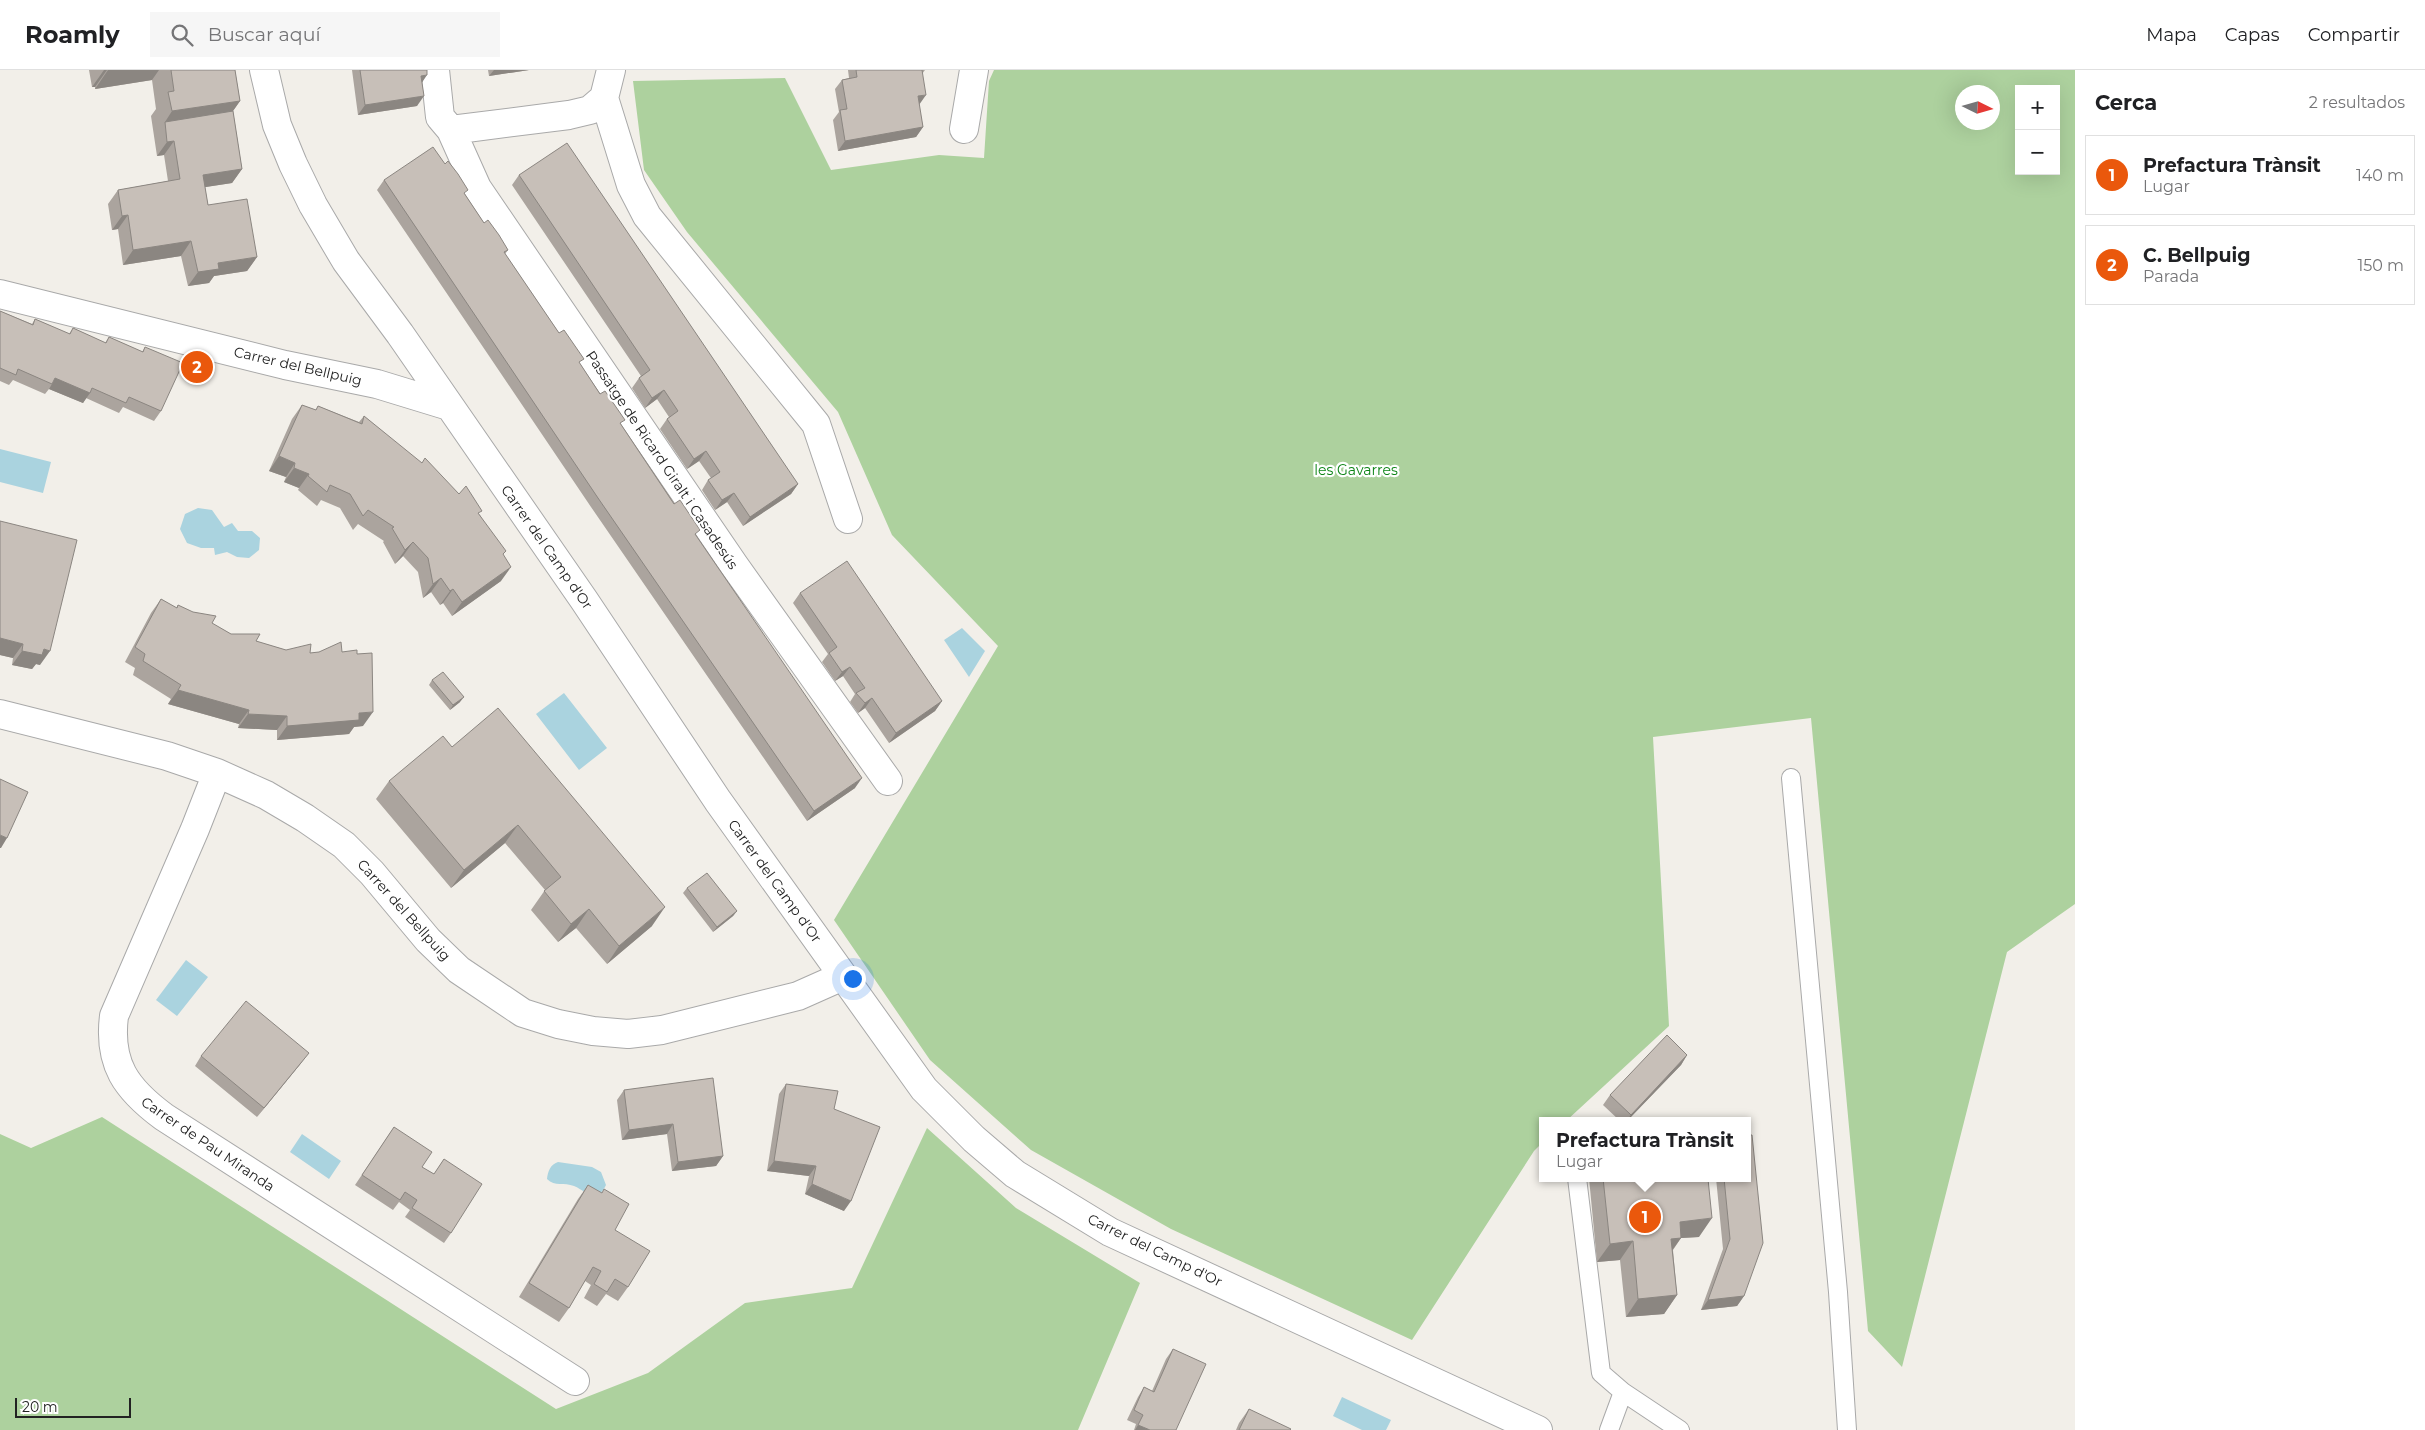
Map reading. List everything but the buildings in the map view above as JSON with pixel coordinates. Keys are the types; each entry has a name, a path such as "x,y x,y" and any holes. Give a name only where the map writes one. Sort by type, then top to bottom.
{"street":[{"name":"Carrer del Camp d'Or","path":"264,70 277,125 313,205 346,261 400,334 584,600 718,801 924,1089 974,1139 1015,1174 1110,1232 1538,1430"},
{"name":"Passatge de Ricard Giralt i Casadesús","path":"434,70 440,118 451,130 477,188 734,565 888,781"},
{"path":"611,70 604,98 631,185 647,216 816,424 848,519"},
{"path":"964,129 974,70"},
{"path":"451,130 569,115 590,110 604,98"},
{"name":"Carrer del Bellpuig","path":"0,294 285,365 377,384 449,406"},
{"name":"Carrer del Bellpuig","path":"0,714 167,756 217,773 274,800 305,818 344,845 378,879 428,940 459,970 523,1013 558,1024 593,1031 628,1034 662,1030 798,996 843,976"},
{"name":"Carrer de Pau Miranda","path":"217,773 195,829 114,1016 112,1034 114,1055 124,1080 142,1101 164,1117 574,1381"}],"lane":[{"path":"1791,778 1838,1292 1847,1430"},
{"path":"1577,1182 1601,1373 1623,1392 1680,1430"},
{"path":"1609,1430 1623,1392"}],"green space":[{"name":"les Gavarres","path":"994,70 2075,70 2075,904 2007,952 1902,1367 1868,1331 1811,718 1653,737 1669,1026 1570,1117 1539,1117 1539,1146 1412,1340 1171,1229 1031,1150 930,1060 834,920 998,646 892,535 838,412 687,232 644,170 633,81 785,78 831,170 939,155 984,158 989,81"},
{"path":"102,1117 556,1409 648,1373 745,1303 852,1288 927,1128 1016,1208 1140,1283 1078,1430 0,1430 0,1134 31,1148"}],"water":[{"path":"0,449 51,462 43,493 0,482"},
{"path":"198,508 212,510 224,527 232,523 238,531 252,531 260,538 259,550 249,558 237,557 227,552 215,555 214,548 201,548 187,543 180,529 185,514"},
{"path":"962,628 985,651 969,677 944,640"},
{"path":"564,693 607,748 579,770 536,714"},
{"path":"186,960 208,977 177,1016 156,1000"},
{"path":"302,1134 341,1161 329,1179 290,1152"},
{"path":"558,1162 592,1167 601,1172 606,1185 602,1192 591,1196 574,1186 556,1184 547,1179 551,1167"},
{"path":"1342,1397 1391,1420 1386,1430 1362,1430 1333,1416"}],"place":[{"name":"C. Bellpuig","path":"197,367"},
{"name":"Prefactura Trànsit","path":"1645,1217"}]}
